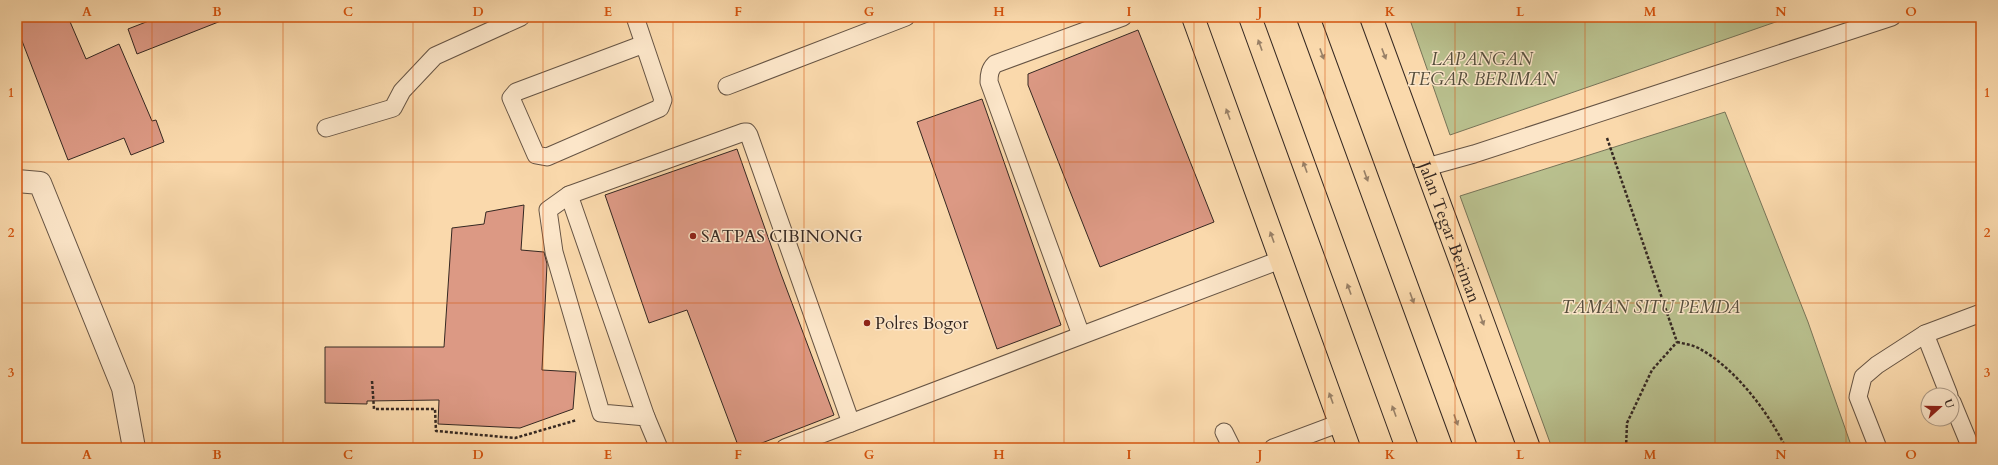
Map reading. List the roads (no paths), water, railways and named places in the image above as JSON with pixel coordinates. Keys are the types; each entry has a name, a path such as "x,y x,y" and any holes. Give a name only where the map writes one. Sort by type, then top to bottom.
{"main road":[{"path":"1193,17 1349,448"},
{"path":"1250,17 1407,448"},
{"path":"1308,17 1466,448"},
{"name":"Jalan Tegar Beriman","path":"1371,17 1529,448"}],"street":[{"path":"17,181 40,183 123,388 134,448"}],"lane":[{"path":"326,128 393,108 402,91 435,56 521,17"},
{"path":"635,17 663,100 660,108 547,157 542,158 536,155 511,98 513,95 516,92 644,44"},
{"path":"727,86 906,17"},
{"path":"1080,336 989,82 989,76 990,69 995,64 1123,17"},
{"path":"1427,167 1474,154 1892,17"},
{"path":"646,417 601,413 554,252 548,210 569,196 733,134 747,132 851,423"},
{"path":"569,196 646,417 659,448"},
{"path":"785,448 1280,260"},
{"path":"1878,448 1858,397 1863,377 1876,364 1924,334 1981,313"},
{"path":"1924,334 1946,387"},
{"path":"1960,421 1971,448"},
{"path":"1273,448 1340,423"},
{"path":"1224,432 1232,448"}],"place":[{"name":"SATPAS CIBINONG","path":"693,236"},
{"name":"Polres Bogor","path":"867,323"}],"park label":[{"name":"LAPANGAN TEGAR BERIMAN","path":"1482,69"},
{"name":"TAMAN SITU PEMDA","path":"1651,307"}]}
